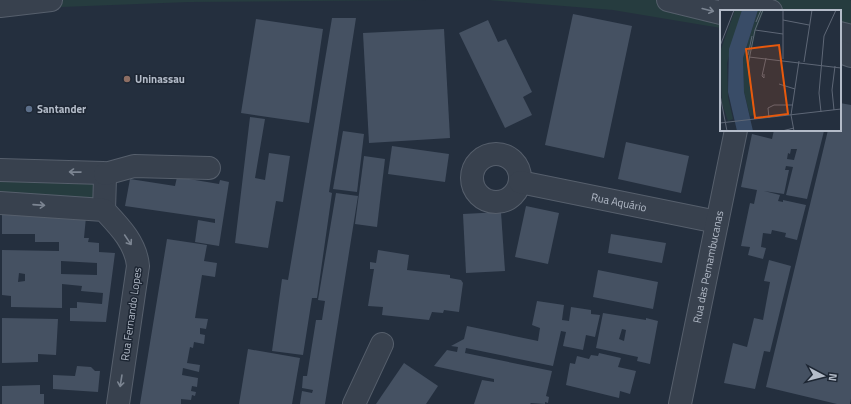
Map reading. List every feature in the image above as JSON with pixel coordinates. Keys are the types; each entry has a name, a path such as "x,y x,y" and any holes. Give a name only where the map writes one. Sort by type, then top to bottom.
{"street":[{"path":"0,6 51,0"},
{"path":"668,0 720,13"},
{"path":"730,0 767,10"},
{"path":"841,33 851,36"},
{"path":"841,52 851,56"},
{"name":"Rua das Pernambucanas","path":"680,404 736,131"},
{"path":"0,170 96,172 105,174 134,166 209,168"},
{"path":"0,203 104,210 105,174"},
{"name":"Rua Aquário","path":"520,182 717,222"},
{"name":"Rua Fernando Lopes","path":"104,210 132,245 137,256 138,266 118,404"},
{"path":"354,404 382,344"}],"green space":[{"path":"35,0 427,0 189,2 36,8"},
{"path":"488,0 850,0 851,65 841,62 841,10 720,10 720,28 613,10"},
{"path":"0,171 98,179 96,207 0,202"}],"building":[{"path":"573,14 632,26 604,158 545,145"},
{"path":"332,18 356,18 329,192 332,193 317,298 312,298 303,355 272,351 282,279 288,280"},
{"path":"256,19 323,29 309,123 241,113"},
{"path":"488,20 498,42 506,39 532,92 523,97 532,115 505,128 459,33"},
{"path":"444,29 450,138 369,143 363,33"},
{"path":"841,103 851,105 850,404 837,404 766,387 828,131 841,131"},
{"path":"250,117 265,119 255,178 265,180 269,153 290,156 283,202 276,201 268,248 235,243"},
{"path":"343,131 364,134 357,192 333,189"},
{"path":"774,131 824,131 807,199 786,195 793,167 786,166 785,170 789,170 784,194 764,191 780,195 778,201 783,202 783,200 806,205 797,240 785,237 786,233 772,230 771,234 763,233 761,247 766,248 763,259 748,255 750,247 741,246 750,203 754,204 757,190 741,187 752,134 772,139","holes":["791,149 797,149 794,160 787,159 788,153 790,154"]},
{"path":"626,142 689,156 681,193 618,179"},
{"path":"392,146 449,154 445,182 388,174"},
{"path":"364,156 385,159 377,227 355,224"},
{"path":"177,177 219,184 220,180 229,182 219,246 195,242 198,220 215,223 215,219 125,206 130,179 175,186"},
{"path":"336,193 358,196 325,404 300,404 302,391 312,393 313,390 302,388 303,376 307,376 316,320 322,320 325,301 318,300"},
{"path":"526,206 559,213 548,264 515,257"},
{"path":"501,212 505,271 466,273 463,214"},
{"path":"2,213 86,217 84,238 89,238 88,242 99,243 99,252 115,253 106,322 70,321 70,308 77,308 77,302 102,304 103,293 81,291 82,286 62,284 62,308 11,307 11,296 2,295 2,250 59,251 59,242 35,242 35,234 2,234","holes":["61,261 97,263 97,275 61,274","19,273 25,274 25,281 18,282"]},
{"path":"611,234 666,243 662,263 608,253"},
{"path":"167,239 207,245 204,261 217,263 215,277 202,275 195,318 208,319 206,329 200,328 200,334 205,335 204,344 194,342 193,348 190,347 187,363 200,365 199,372 183,368 182,375 198,378 197,387 192,386 191,391 196,392 195,396 192,395 191,400 181,399 181,404 140,404"},
{"path":"378,250 409,255 407,270 450,275 450,278 461,280 463,283 459,312 444,310 443,313 432,312 429,320 382,315 383,307 368,306 374,269 370,269 370,262 376,263"},
{"path":"769,260 791,266 770,352 764,351 755,389 724,383 733,343 747,347 754,318 763,320 770,282 764,281"},
{"path":"598,270 658,282 653,309 593,297"},
{"path":"537,301 564,305 562,320 569,321 571,307 591,310 591,314 600,315 595,337 586,335 583,350 563,346 566,332 561,331 553,366 466,348 465,353 552,371 546,396 549,397 548,403 474,404 482,380 494,382 494,379 434,366 447,350 457,352 458,347 451,346 464,339 467,326 538,341 540,328 532,325"},
{"path":"603,313 646,320 646,318 658,321 650,364 637,361 638,357 596,348","holes":["622,329 626,330 624,341 619,339"]},
{"path":"2,318 58,319 56,355 38,354 38,362 2,363"},
{"path":"248,349 300,358 292,404 239,404"},
{"path":"599,353 621,358 618,367 636,371 630,394 620,391 619,398 566,385 570,363 575,364 577,356 589,359 591,355 598,356"},
{"path":"404,363 438,386 426,404 376,404"},
{"path":"77,366 91,367 95,371 100,371 98,392 53,389 53,375 75,376"},
{"path":"40,385 40,394 44,394 44,404 2,404 2,386"}],"place":[{"name":"Uninassau","path":"127,79"},
{"name":"Santander","path":"29,109"}]}
